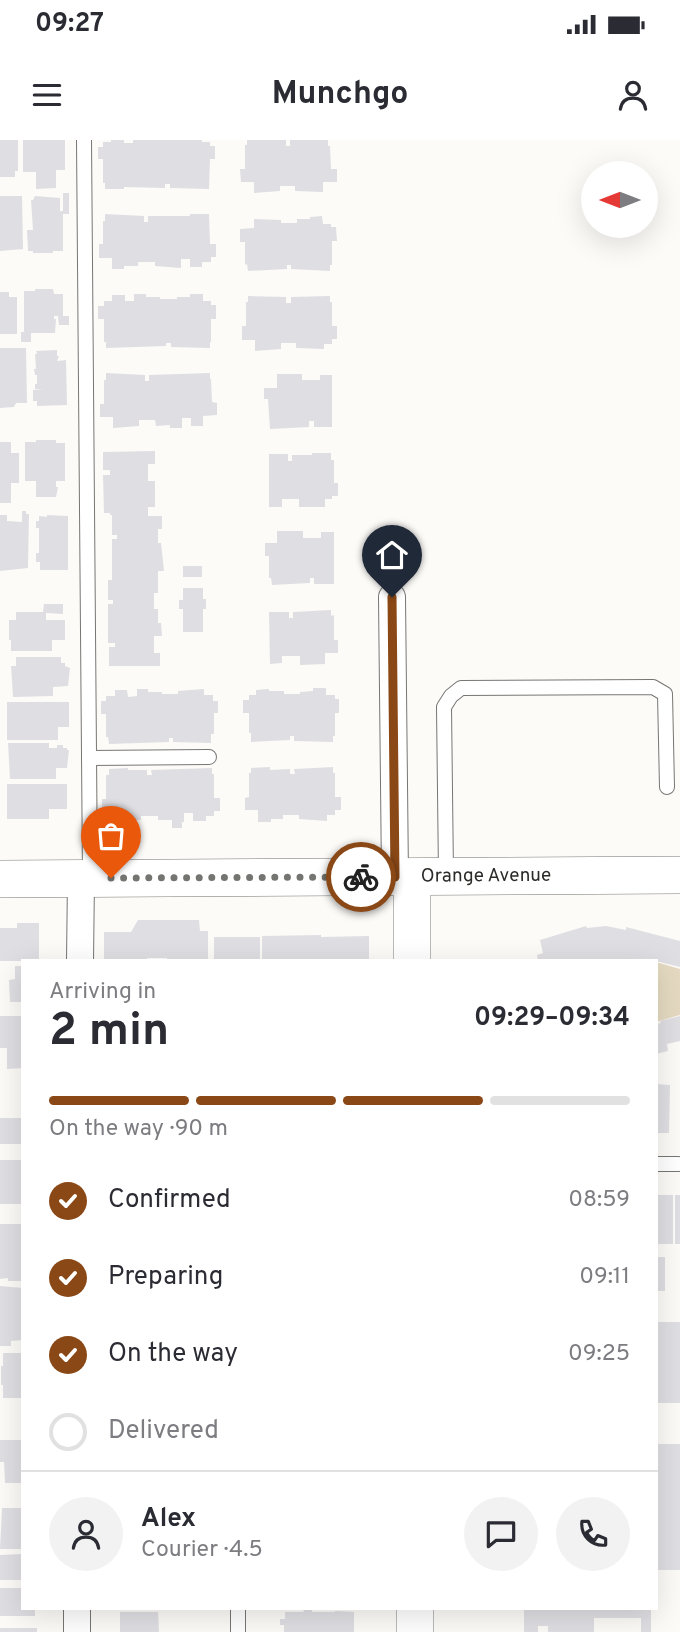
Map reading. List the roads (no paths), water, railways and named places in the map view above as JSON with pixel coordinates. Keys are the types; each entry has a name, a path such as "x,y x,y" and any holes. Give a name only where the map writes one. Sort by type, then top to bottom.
{"street":[{"path":"392,597 417,877 412,959"},
{"name":"Orange Avenue","path":"0,879 680,876"},
{"path":"80,959 85,878"},
{"path":"77,1610 77,1632"},
{"path":"415,1610 415,1632"}],"lane":[{"path":"85,140 89,758 85,878"},
{"path":"667,787 665,694 671,688 680,687"},
{"path":"417,877 444,707 450,696 461,688 653,688 665,694"},
{"path":"89,758 209,757"},
{"path":"658,1164 678,1164"},
{"path":"238,1610 238,1632"}]}
